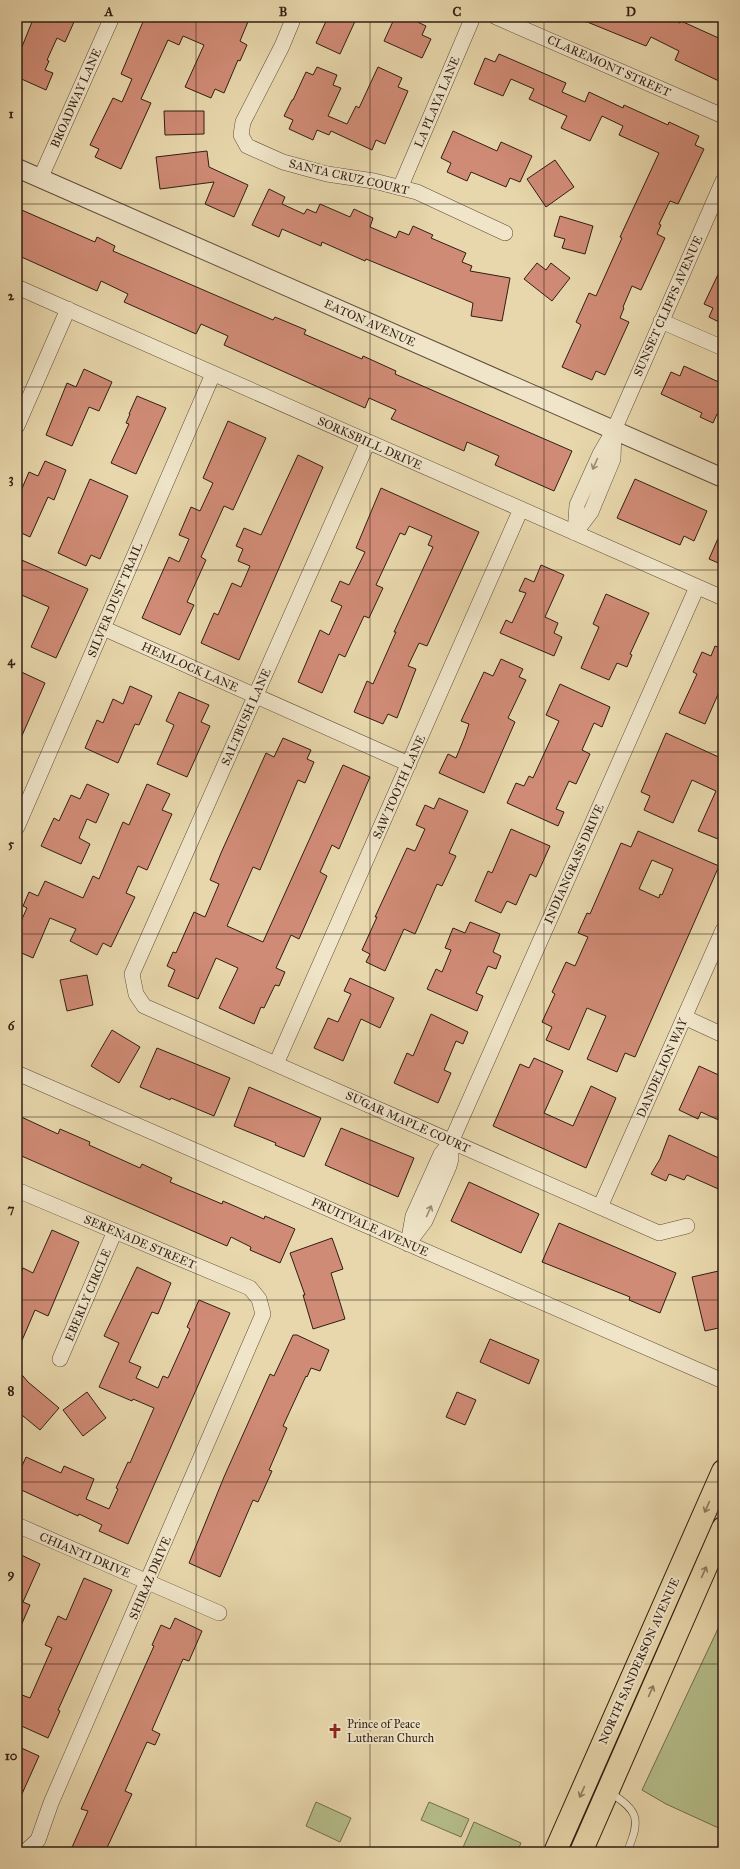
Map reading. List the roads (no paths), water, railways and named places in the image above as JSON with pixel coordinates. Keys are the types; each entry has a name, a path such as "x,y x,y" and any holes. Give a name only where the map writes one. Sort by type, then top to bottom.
{"highway":[{"name":"NORTH SANDERSON AVENUE","path":"556,1852 723,1471"},
{"name":"NORTH SANDERSON AVENUE","path":"580,1852 723,1528"},
{"path":"608,1790 601,1782 600,1778 630,1706 624,1696"}],"street":[{"name":"BROADWAY LANE","path":"40,178 112,17"},
{"name":"SANTA CRUZ COURT","path":"294,17 282,46 243,122 241,135 247,146 283,162 327,174 374,181 417,192 505,233"},
{"name":"LA PLAYA LANE","path":"400,188 473,17"},
{"name":"CLAREMONT STREET","path":"496,17 723,116"},
{"name":"EATON AVENUE","path":"17,168 723,478"},
{"name":"SUNSET CLIFFS AVENUE","path":"575,533 577,505 600,454 614,430 723,181"},
{"name":"SORKSBILL DRIVE","path":"17,287 723,598"},
{"path":"17,426 68,310"},
{"path":"661,321 723,348"},
{"name":"SILVER DUST TRAIL","path":"17,827 213,374"},
{"name":"SALTBUSH LANE","path":"136,994 132,974 368,442"},
{"name":"SAW TOOTH LANE","path":"276,1064 521,509"},
{"name":"INDIANGRASS DRIVE","path":"408,1244 413,1216 441,1154 451,1142 697,587"},
{"name":"HEMLOCK LANE","path":"103,628 409,764"},
{"name":"DANDELION WAY","path":"600,1207 723,930"},
{"name":"SUGAR MAPLE COURT","path":"136,994 144,1006 659,1233 687,1226"},
{"path":"684,1018 723,1035"},
{"name":"FRUITVALE AVENUE","path":"17,1073 723,1381"},
{"name":"SERENADE STREET","path":"17,1190 250,1288 259,1299"},
{"name":"EBERLY CIRCLE","path":"60,1359 115,1231"},
{"name":"SHIRAZ DRIVE","path":"25,1852 38,1840 51,1803 264,1314 259,1299"},
{"name":"CHIANTI DRIVE","path":"17,1525 220,1613"}],"lane":[{"path":"608,1790 626,1802 636,1821 632,1841 627,1852"}],"place":[{"name":"Prince of Peace Lutheran Church","path":"335,1731"}]}
